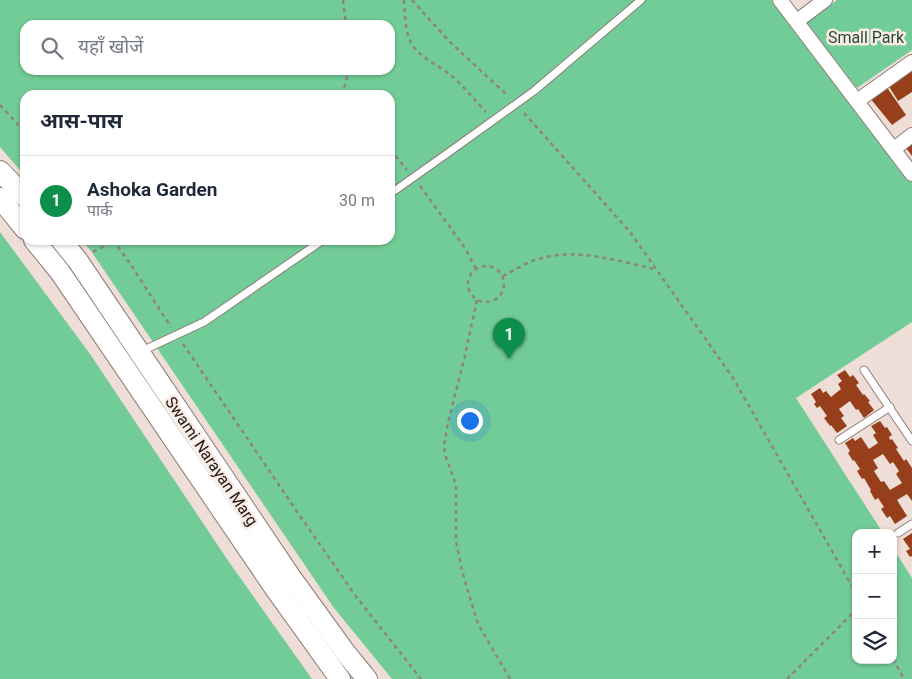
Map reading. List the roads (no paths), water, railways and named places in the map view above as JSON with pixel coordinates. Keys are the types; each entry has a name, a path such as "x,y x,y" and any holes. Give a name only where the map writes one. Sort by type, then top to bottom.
{"main road":[{"path":"0,171 9,197 20,219"},
{"name":"Swami Narayan Marg","path":"38,245 60,272 276,590 340,679"},
{"name":"Swami Narayan Marg","path":"65,245 78,260 290,576 367,679"}],"street":[{"path":"780,0 912,174"},
{"path":"797,21 825,0"},
{"path":"857,101 912,62"},
{"path":"894,149 912,135"}],"lane":[{"path":"395,190 541,85 641,0"},
{"path":"139,352 204,322 316,245"},
{"path":"864,370 912,441"},
{"path":"839,440 890,407"},
{"path":"898,533 912,524"}],"place":[{"name":"Ashoka Garden","path":"509,359"}],"park label":[{"name":"Small Park","path":"866,37"}]}
